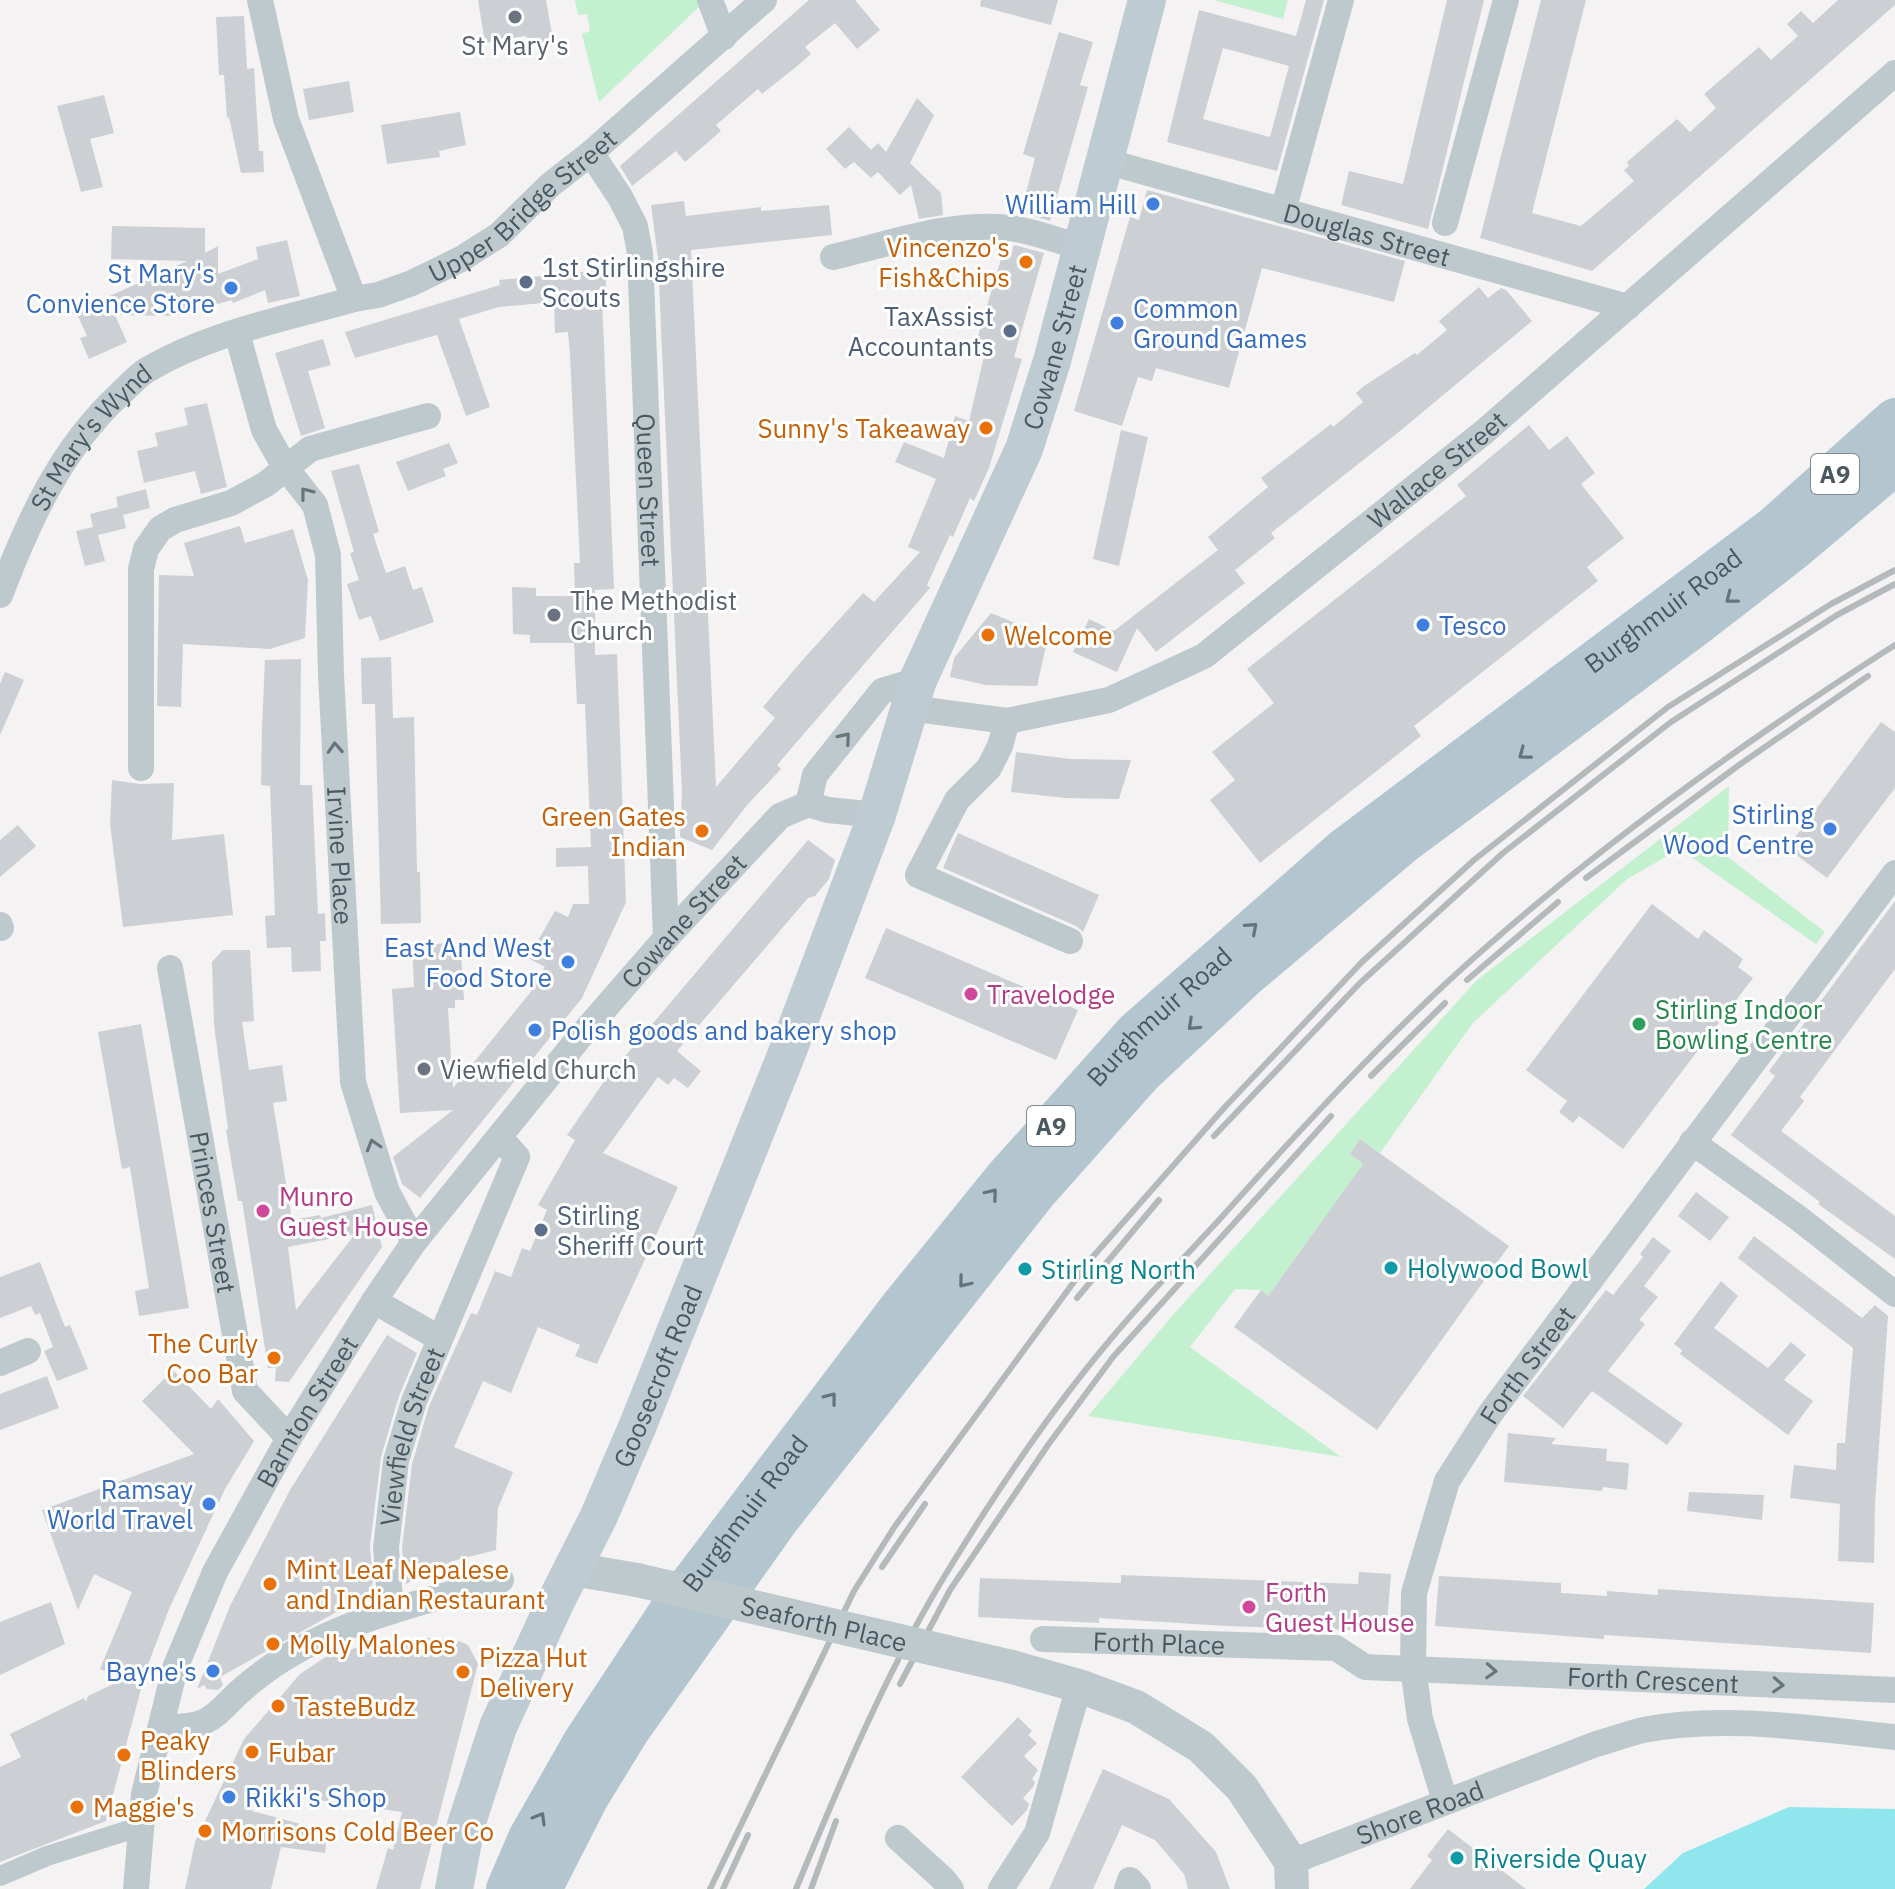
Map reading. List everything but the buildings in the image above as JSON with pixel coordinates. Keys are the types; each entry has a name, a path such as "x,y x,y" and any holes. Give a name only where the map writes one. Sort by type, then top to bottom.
{"main road":[{"name":"Cowane Street","path":"877,815 914,694 1024,449 1052,361 1147,0"},
{"name":"Burghmuir Road","path":"507,1889 529,1838 585,1740 668,1614 958,1236 1006,1177 1136,1032 1344,849 1774,527 1895,419"},
{"name":"Burghmuir Road","path":"541,1889 588,1797 629,1730 777,1521 998,1240 1141,1074 1246,976 1402,844 1695,626 1793,550 1895,464"},
{"name":"Goosecroft Road","path":"454,1889 466,1825 498,1727 638,1425 787,1053 877,815"}],"street":[{"path":"260,0 286,119 354,299"},
{"path":"710,0 724,37"},
{"name":"Upper Bridge Street","path":"237,333 412,283 461,259 499,235 550,185 591,153 764,0"},
{"path":"1283,211 1341,0"},
{"path":"1445,223 1506,0"},
{"name":"Wallace Street","path":"914,694 1007,721 1109,700 1204,656 1484,432 1895,73"},
{"name":"Queen Street","path":"591,153 635,226 640,253 666,938"},
{"name":"Douglas Street","path":"1105,161 1628,307"},
{"path":"833,257 943,231 978,228 1011,228 1082,248"},
{"name":"Irvine Place","path":"237,333 264,430 285,467 315,505 328,555 331,675 353,1082 387,1192 414,1242"},
{"name":"St Mary's Wynd","path":"0,595 22,539 47,489 73,446 110,403 145,371 205,342 237,333"},
{"path":"141,768 141,569 146,549 160,529 231,503 266,484 310,449 428,416"},
{"path":"877,815 828,810 808,804 815,775 882,691 914,694"},
{"path":"1007,721 1000,746 989,768 957,800 918,875 1070,941"},
{"name":"Cowane Street","path":"570,1048 666,938 780,816 808,804"},
{"name":"Forth Street","path":"1445,1801 1420,1719 1413,1667 1414,1593 1447,1481 1490,1414 1895,873"},
{"name":"Princes Street","path":"170,968 245,1391 289,1438"},
{"name":"Barnton Street","path":"136,1889 144,1794 163,1727 175,1668 215,1572 289,1438 374,1301 414,1242 508,1147 570,1048"},
{"path":"1692,1142 1797,1217 1895,1294"},
{"path":"439,1338 508,1147"},
{"name":"Viewfield Street","path":"374,1301 439,1338 414,1401 396,1461 386,1548 391,1611"},
{"path":"0,1363 28,1351"},
{"name":"Seaforth Place","path":"573,1569 637,1580 1012,1667"},
{"path":"163,1727 202,1724 218,1715 250,1682 301,1648 391,1611 501,1580"},
{"name":"Forth Place","path":"1043,1639 1336,1648 1365,1667 1413,1667"},
{"name":"Shore Road","path":"1012,1667 1079,1686 1136,1707 1201,1747 1242,1788 1292,1875 1445,1801 1596,1744 1644,1730 1709,1724 1779,1726 1895,1737"},
{"name":"Forth Crescent","path":"1413,1667 1895,1690"},
{"path":"1001,1889 1037,1833 1079,1686"},
{"path":"0,1876 47,1856 142,1826"},
{"path":"898,1838 951,1889"}],"green space":[{"path":"575,0 699,0 700,6 599,102 582,34 590,31 587,14 578,15"},
{"path":"1214,0 1288,0 1283,19"},
{"path":"1729,786 1728,857 1825,932 1816,944 1680,849 1627,879 1472,1024 1380,1153 1360,1139 1350,1154 1363,1164 1268,1296 1261,1290 1235,1289 1190,1347 1341,1457 1088,1416 1172,1316 1477,980"}],"water":[{"path":"1789,1807 1895,1809 1895,1889 1644,1889 1683,1853"}],"railway":[{"path":"710,1889 854,1591 895,1526 1090,1260 1224,1108 1362,962 1474,860 1668,707 1831,604 1895,570"},
{"path":"1214,1136 1360,983 1503,853 1671,722 1837,615 1895,584"},
{"path":"796,1889 881,1694 941,1582 1039,1431 1133,1314 1351,1076 1492,942 1588,862 1688,786 1895,645"},
{"path":"1586,878 1739,765 1868,676"},
{"path":"1467,980 1558,902"},
{"path":"1371,1076 1445,1003"},
{"path":"900,1684 950,1590 1048,1445 1113,1357 1331,1116"},
{"path":"1077,1298 1159,1200"},
{"path":"882,1567 925,1504"},
{"path":"811,1889 836,1821"},
{"path":"723,1889 748,1835"}],"place":[{"name":"St Mary's","path":"515,17"},
{"name":"William Hill","path":"1153,204"},
{"name":"Vincenzo's Fish&Chips","path":"1026,262"},
{"name":"1st Stirlingshire Scouts","path":"526,282"},
{"name":"St Mary's Convience Store","path":"231,288"},
{"name":"Common Ground Games","path":"1117,323"},
{"name":"TaxAssist Accountants","path":"1010,331"},
{"name":"Sunny's Takeaway","path":"986,428"},
{"name":"The Methodist Church","path":"554,615"},
{"name":"Tesco","path":"1423,625"},
{"name":"Welcome","path":"988,635"},
{"name":"Stirling Wood Centre","path":"1830,829"},
{"name":"Green Gates Indian","path":"702,831"},
{"name":"East And West Food Store","path":"568,962"},
{"name":"Travelodge","path":"971,994"},
{"name":"Stirling Indoor Bowling Centre","path":"1639,1024"},
{"name":"Polish goods and bakery shop","path":"535,1030"},
{"name":"Viewfield Church","path":"424,1069"},
{"name":"Munro Guest House","path":"263,1211"},
{"name":"Stirling Sheriff Court","path":"541,1230"},
{"name":"Holywood Bowl","path":"1391,1268"},
{"name":"Stirling North","path":"1025,1269"},
{"name":"The Curly Coo Bar","path":"274,1358"},
{"name":"Ramsay World Travel","path":"209,1504"},
{"name":"Mint Leaf Nepalese and Indian Restaurant","path":"270,1584"},
{"name":"Forth Guest House","path":"1249,1607"},
{"name":"Molly Malones","path":"273,1644"},
{"name":"Bayne's","path":"213,1671"},
{"name":"Pizza Hut Delivery","path":"463,1672"},
{"name":"TasteBudz","path":"278,1706"},
{"name":"Fubar","path":"252,1752"},
{"name":"Peaky Blinders","path":"124,1755"},
{"name":"Rikki's Shop","path":"229,1797"},
{"name":"Maggie's","path":"77,1807"},
{"name":"Morrisons Cold Beer Co","path":"205,1831"},
{"name":"Riverside Quay","path":"1457,1858"}]}
